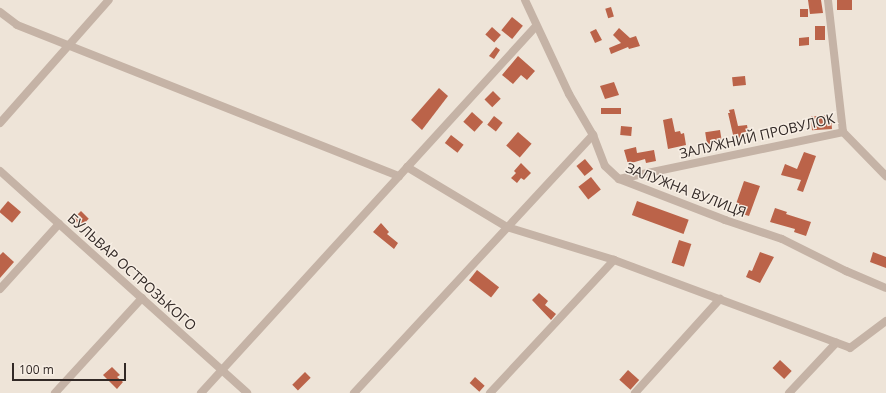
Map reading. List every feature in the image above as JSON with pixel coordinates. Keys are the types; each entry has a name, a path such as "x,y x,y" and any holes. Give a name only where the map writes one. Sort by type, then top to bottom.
{"street":[{"path":"0,123 109,0"},
{"name":"ЗАЛУЖНА ВУЛИЦЯ","path":"525,0 569,94 593,135 606,166 619,179 725,220 782,239 846,271 886,288"},
{"name":"ЗАЛУЖНИЙ ПРОВУЛОК","path":"619,179 843,132 828,0"},
{"path":"0,12 17,25 399,176"},
{"path":"201,393 536,26"},
{"path":"843,132 886,176"},
{"path":"354,393 593,135"},
{"path":"407,167 507,227 614,260 850,348 886,321"},
{"name":"БУЛЬВАР ОСТРОЗЬКОГО","path":"0,171 247,393"},
{"path":"0,289 59,224"},
{"path":"490,393 614,260"},
{"path":"55,393 142,298"},
{"path":"635,393 720,299"},
{"path":"789,393 836,343"}],"building":[{"path":"808,0 821,0 823,13 810,14"},
{"path":"837,0 852,0 852,10 837,10"},
{"path":"611,7 614,17 608,18 605,9"},
{"path":"800,9 808,9 808,17 800,17"},
{"path":"512,17 523,26 512,39 501,30"},
{"path":"815,26 825,26 825,40 815,40"},
{"path":"492,27 501,35 494,42 485,34"},
{"path":"619,28 630,38 636,36 640,46 629,49 628,47 611,54 609,48 621,43 613,35"},
{"path":"596,29 602,40 595,43 590,32"},
{"path":"809,37 809,45 799,46 799,38"},
{"path":"496,47 500,50 494,59 489,56"},
{"path":"518,56 535,71 527,80 521,75 513,84 502,75"},
{"path":"745,76 746,85 733,86 732,77"},
{"path":"614,82 619,95 605,99 600,86"},
{"path":"439,88 448,96 422,130 411,120"},
{"path":"493,91 501,99 492,107 485,99"},
{"path":"601,108 621,108 621,114 601,114"},
{"path":"734,109 738,126 747,125 749,137 734,139 728,113 730,113 729,110"},
{"path":"472,112 483,122 474,132 463,122"},
{"path":"831,115 832,129 812,130 811,116"},
{"path":"494,116 503,123 496,131 487,125"},
{"path":"672,118 675,132 680,131 681,134 684,133 686,145 668,149 663,120"},
{"path":"621,126 632,127 631,136 620,135"},
{"path":"720,130 722,143 707,145 705,132"},
{"path":"518,132 532,144 520,157 506,146"},
{"path":"451,135 464,145 457,153 445,143"},
{"path":"636,147 637,153 654,150 656,161 646,163 645,159 628,164 624,150"},
{"path":"804,152 816,156 803,192 797,190 801,180 781,175 785,164 797,169"},
{"path":"585,159 593,169 585,176 576,166"},
{"path":"521,163 531,173 524,180 521,178 517,183 511,178 516,173 514,171"},
{"path":"591,177 601,190 588,199 578,187"},
{"path":"744,181 760,186 749,216 739,213 742,206 736,204"},
{"path":"8,201 21,212 12,223 0,213"},
{"path":"637,201 689,220 684,234 632,215"},
{"path":"775,208 787,212 786,214 811,222 806,236 794,232 795,229 770,222"},
{"path":"81,211 89,219 81,227 73,219"},
{"path":"381,223 389,232 387,234 398,243 394,249 373,232"},
{"path":"679,240 691,244 684,267 672,263"},
{"path":"3,252 14,262 0,278 0,255"},
{"path":"760,252 774,257 760,283 746,277 749,270 752,271"},
{"path":"873,252 886,257 886,268 870,262"},
{"path":"477,270 499,287 491,297 469,280"},
{"path":"539,293 548,301 545,305 556,314 551,320 532,300"},
{"path":"780,360 792,371 784,379 772,368"},
{"path":"112,367 120,375 117,377 123,382 117,389 103,375"},
{"path":"628,370 639,380 630,390 619,380"},
{"path":"305,372 311,378 298,390 292,385"},
{"path":"475,377 485,386 479,392 470,383"}]}
